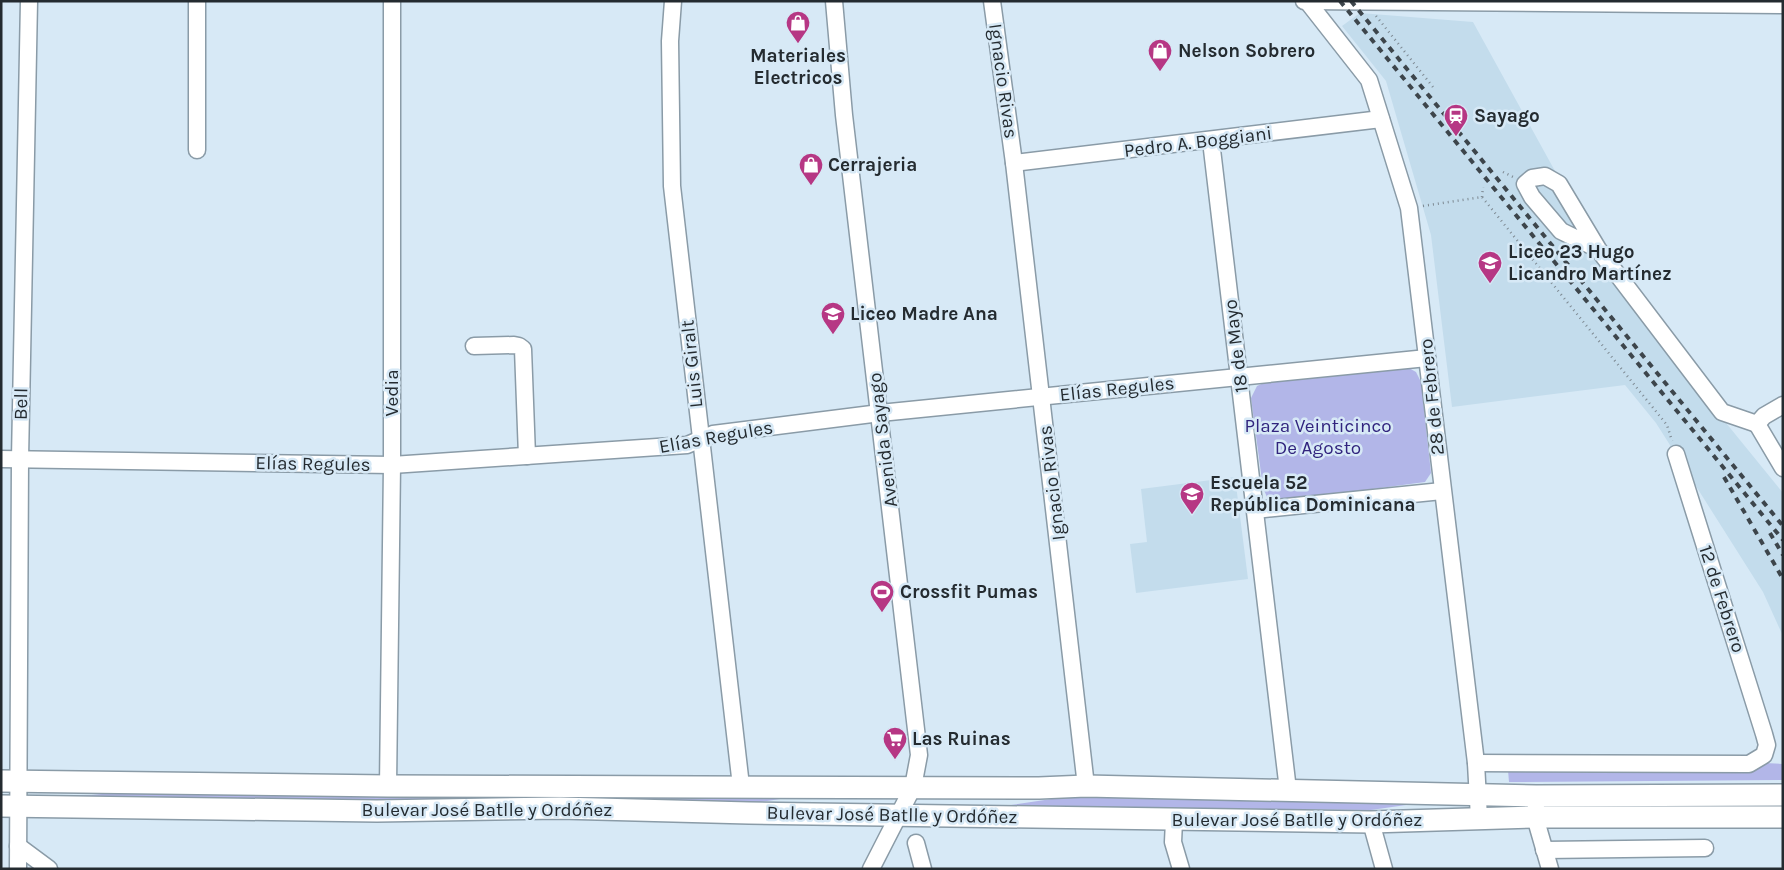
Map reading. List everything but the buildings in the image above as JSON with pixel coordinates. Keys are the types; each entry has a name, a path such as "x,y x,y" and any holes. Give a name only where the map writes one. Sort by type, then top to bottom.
{"main road":[{"name":"Bulevar José Batlle y Ordóñez","path":"9,780 388,786 1086,786 1536,796 1783,795"},
{"name":"Bulevar José Batlle y Ordóñez","path":"9,806 377,811 560,808 1174,821 1371,822 1479,818 1783,817"}],"street":[{"name":"Bell","path":"18,869 18,846 9,806 9,780 20,460 29,1"},
{"path":"197,1 197,150"},
{"name":"Vedia","path":"388,786 392,465 392,1"},
{"name":"Luis Giralt","path":"673,1 670,41 672,186 741,786"},
{"name":"Avenida Sayago","path":"834,1 844,115 920,755 913,787 871,869"},
{"name":"Ignacio Rivas","path":"992,1 1014,163 1086,786"},
{"path":"1306,1 1783,5"},
{"name":"28 de Febrero","path":"1306,1 1369,80 1409,208 1476,763 1479,818"},
{"name":"Pedro A. Boggiani","path":"1014,163 1212,141 1381,119"},
{"name":"18 de Mayo","path":"1212,141 1288,790"},
{"path":"1598,249 1561,231 1532,197 1526,184 1532,178 1545,176 1559,184 1598,249 1722,412 1757,424 1783,468"},
{"path":"474,346 520,346 522,350 527,456"},
{"name":"Elías Regules","path":"1,459 392,465 687,446 714,434 880,413 1427,358"},
{"path":"1757,424 1764,416 1783,405"},
{"name":"12 de Febrero","path":"1476,763 1749,764 1764,755 1768,745 1676,454"},
{"path":"1255,510 1442,491"},
{"path":"1536,796 1536,818 1550,869"},
{"path":"1174,821 1173,842 1181,869"},
{"path":"1371,822 1384,869"},
{"path":"916,843 924,869"},
{"path":"18,846 49,869"},
{"path":"1544,850 1705,848"}],"path":[{"path":"1364,2 1433,87"},
{"path":"1483,187 1482,198 1667,425 1676,454"},
{"path":"1409,208 1482,198"}],"shaded area":[{"path":"1360,13 1473,22 1626,300 1783,493 1783,636 1763,592 1656,423 1625,385 1452,407 1431,235 1386,81 1342,26"},
{"name":"Escuela 52 República Dominicana","path":"1235,477 1248,579 1136,593 1130,544 1147,542 1141,489"}],"green space":[{"name":"Plaza Veinticinco De Agosto","path":"1407,367 1416,372 1421,382 1431,473 1425,482 1275,502 1267,497 1263,488 1251,398 1257,386 1266,382"},
{"path":"1783,764 1783,780 1509,782 1508,770"},
{"path":"142,790 800,796 746,804 41,796 92,795"},
{"path":"1065,797 1420,803 1371,810 943,806 1011,805"}],"railway":[{"path":"1340,1 1783,540"},
{"path":"1351,1 1783,526"},
{"path":"1724,477 1783,579"},
{"path":"1770,533 1783,555"}],"place":[{"name":"Materiales Electricos","path":"798,44"},
{"name":"Nelson Sobrero","path":"1160,72"},
{"name":"Sayago","path":"1456,137"},
{"name":"Cerrajeria","path":"811,186"},
{"name":"Liceo 23 Hugo Licandro Martínez","path":"1490,284"},
{"name":"Liceo Madre Ana","path":"833,335"},
{"name":"Escuela 52 República Dominicana","path":"1192,515"},
{"name":"Crossfit Pumas","path":"882,613"},
{"name":"Las Ruinas","path":"895,760"}]}
